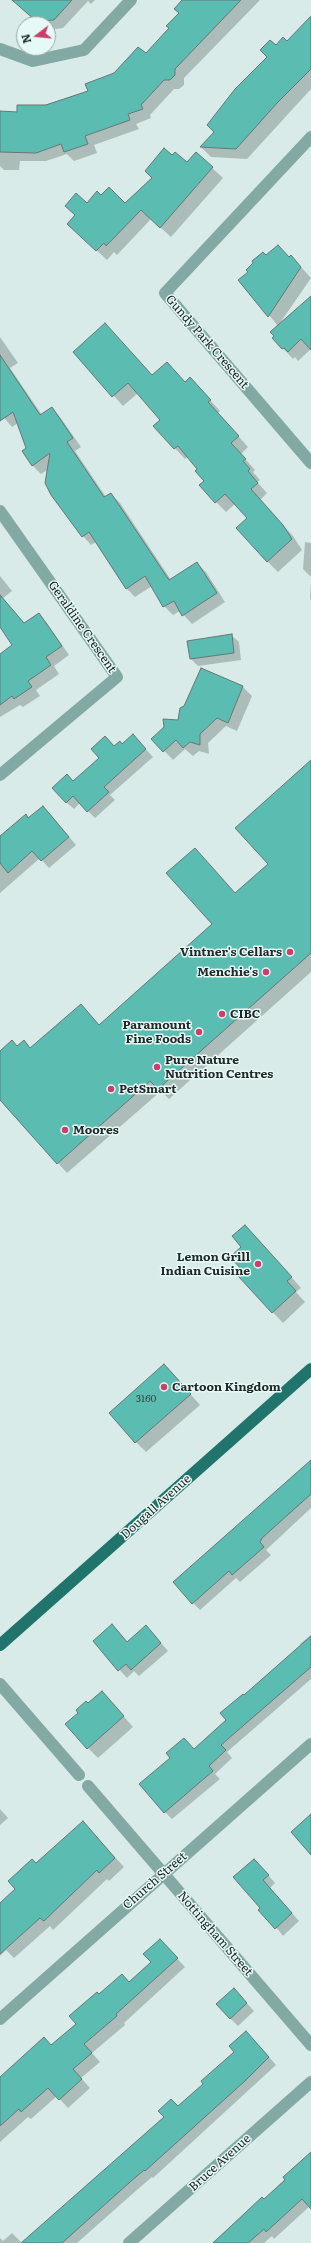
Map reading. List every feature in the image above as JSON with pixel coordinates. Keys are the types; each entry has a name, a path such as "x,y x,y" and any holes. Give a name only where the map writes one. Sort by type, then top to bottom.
{"main road":[{"name":"Dougall Avenue","path":"0,1645 311,1369"}],"street":[{"path":"0,49 33,62 84,50 131,0"},
{"name":"Gundy Park Crescent","path":"311,137 164,293 311,463"},
{"name":"Geraldine Crescent","path":"0,511 117,677 0,775"},
{"path":"0,1684 78,1775"},
{"name":"Church Street","path":"0,2019 311,1744"},
{"name":"Nottingham Street","path":"88,1786 311,2045"},
{"name":"Bruce Avenue","path":"129,2243 311,2082"}],"building":[{"path":"12,0 72,0 56,18 56,16 30,16"},
{"path":"182,0 241,0 175,69 175,75 170,80 164,80 141,105 143,109 128,114 130,120 85,136 88,144 64,152 61,144 36,153 0,152 0,111 17,112 17,105 46,105 88,91 85,84 114,73 138,47 146,53 169,28 166,26 179,13 174,9"},
{"path":"311,16 311,69 278,102 236,149 200,147 214,132 207,125 235,89 267,57 260,50 270,40 276,45 283,37 287,41"},
{"path":"164,148 172,155 175,152 187,162 196,152 213,167 160,228 141,210 106,246 104,243 96,251 67,224 75,215 65,206 76,193 87,203 97,191 101,195 109,187 125,203 152,178 145,171"},
{"path":"278,245 289,257 291,255 301,267 268,317 238,280 248,272 246,270 253,263 252,261 263,252 266,255"},
{"path":"311,296 311,350 301,339 288,352 284,348 282,349 272,338 274,336 270,332"},
{"path":"105,323 152,375 167,362 185,382 190,377 211,400 208,402 239,436 231,443 246,459 243,461 250,469 248,471 258,483 251,489 283,525 292,539 267,562 236,528 247,518 225,494 215,503 199,485 204,481 195,471 197,469 178,446 174,449 153,426 160,420 128,383 112,397 73,352"},
{"path":"0,355 40,415 52,407 73,438 67,442 104,497 111,493 169,580 197,562 217,593 182,616 174,601 163,607 145,576 126,589 89,532 82,537 51,495 45,483 50,453 32,466 22,451 26,448 13,412 0,421"},
{"path":"0,595 24,623 39,613 62,646 46,657 51,665 28,681 32,687 14,699 12,696 0,705 0,654 12,645 0,627"},
{"path":"232,634 234,653 190,659 187,641"},
{"path":"201,668 243,686 228,723 217,718 200,734 200,745 190,742 183,748 176,740 163,752 151,739 164,727 163,719 178,720 180,708 184,706"},
{"path":"133,734 146,749 104,787 109,792 87,812 73,796 66,803 52,788 67,774 73,781 99,758 91,749 105,736 114,746 120,741 122,744"},
{"path":"311,760 311,953 158,1089 150,1081 57,1164 0,1100 0,1051 12,1040 17,1046 24,1040 30,1048 81,1004 99,1025 212,924 166,873 195,848 235,893 268,864 235,828"},
{"path":"43,806 69,837 41,861 32,851 8,873 0,863 0,836 26,814 28,818"},
{"name":"Lemon Grill Indian Cuisine","path":"245,1225 292,1277 287,1281 296,1291 272,1313 238,1276 243,1271 230,1257 241,1247 232,1236"},
{"path":"164,1364 191,1394 135,1443 109,1413"},
{"path":"311,1460 311,1494 262,1538 260,1542 264,1547 232,1575 229,1571 192,1604 173,1582"},
{"path":"112,1624 127,1642 146,1625 161,1643 131,1670 126,1664 118,1671 93,1641"},
{"path":"311,1636 311,1667 221,1745 226,1750 209,1766 213,1771 164,1813 139,1784 170,1758 166,1753 184,1738 194,1749 226,1720 220,1713 243,1694 244,1695"},
{"path":"102,1691 124,1716 87,1749 65,1724 78,1713 76,1710 86,1701 88,1703"},
{"path":"311,1814 311,1855 291,1832"},
{"path":"83,1821 115,1858 99,1873 97,1870 44,1921 40,1918 0,1954 0,1903 15,1889 8,1881 32,1859 36,1863"},
{"path":"254,1859 269,1875 263,1880 292,1913 275,1929 258,1910 260,1908 233,1877"},
{"path":"160,1939 178,1958 116,2014 117,2016 84,2044 92,2053 73,2069 82,2079 59,2100 48,2088 21,2112 19,2109 0,2126 0,2077 44,2037 51,2045 76,2024 69,2016 97,1992 99,1994 122,1974 129,1982 151,1962 143,1954"},
{"path":"234,1988 247,2003 230,2019 216,2004"},
{"path":"246,2031 269,2057 246,2080 62,2243 21,2243 164,2117 158,2111 171,2099 178,2106 203,2084 201,2081 234,2052 229,2046"},
{"path":"311,2152 311,2209 302,2199 266,2232 264,2229 248,2243 213,2243 262,2197 264,2199 285,2180 283,2177"}],"place":[{"name":"Vintner's Cellars","path":"290,952"},
{"name":"Menchie's","path":"266,972"},
{"name":"CIBC","path":"222,1014"},
{"name":"Paramount Fine Foods","path":"199,1032"},
{"name":"Pure Nature Nutrition Centres","path":"157,1067"},
{"name":"PetSmart","path":"111,1089"},
{"name":"Moores","path":"65,1130"},
{"name":"Lemon Grill Indian Cuisine","path":"258,1264"},
{"name":"Cartoon Kingdom","path":"164,1387"}]}
